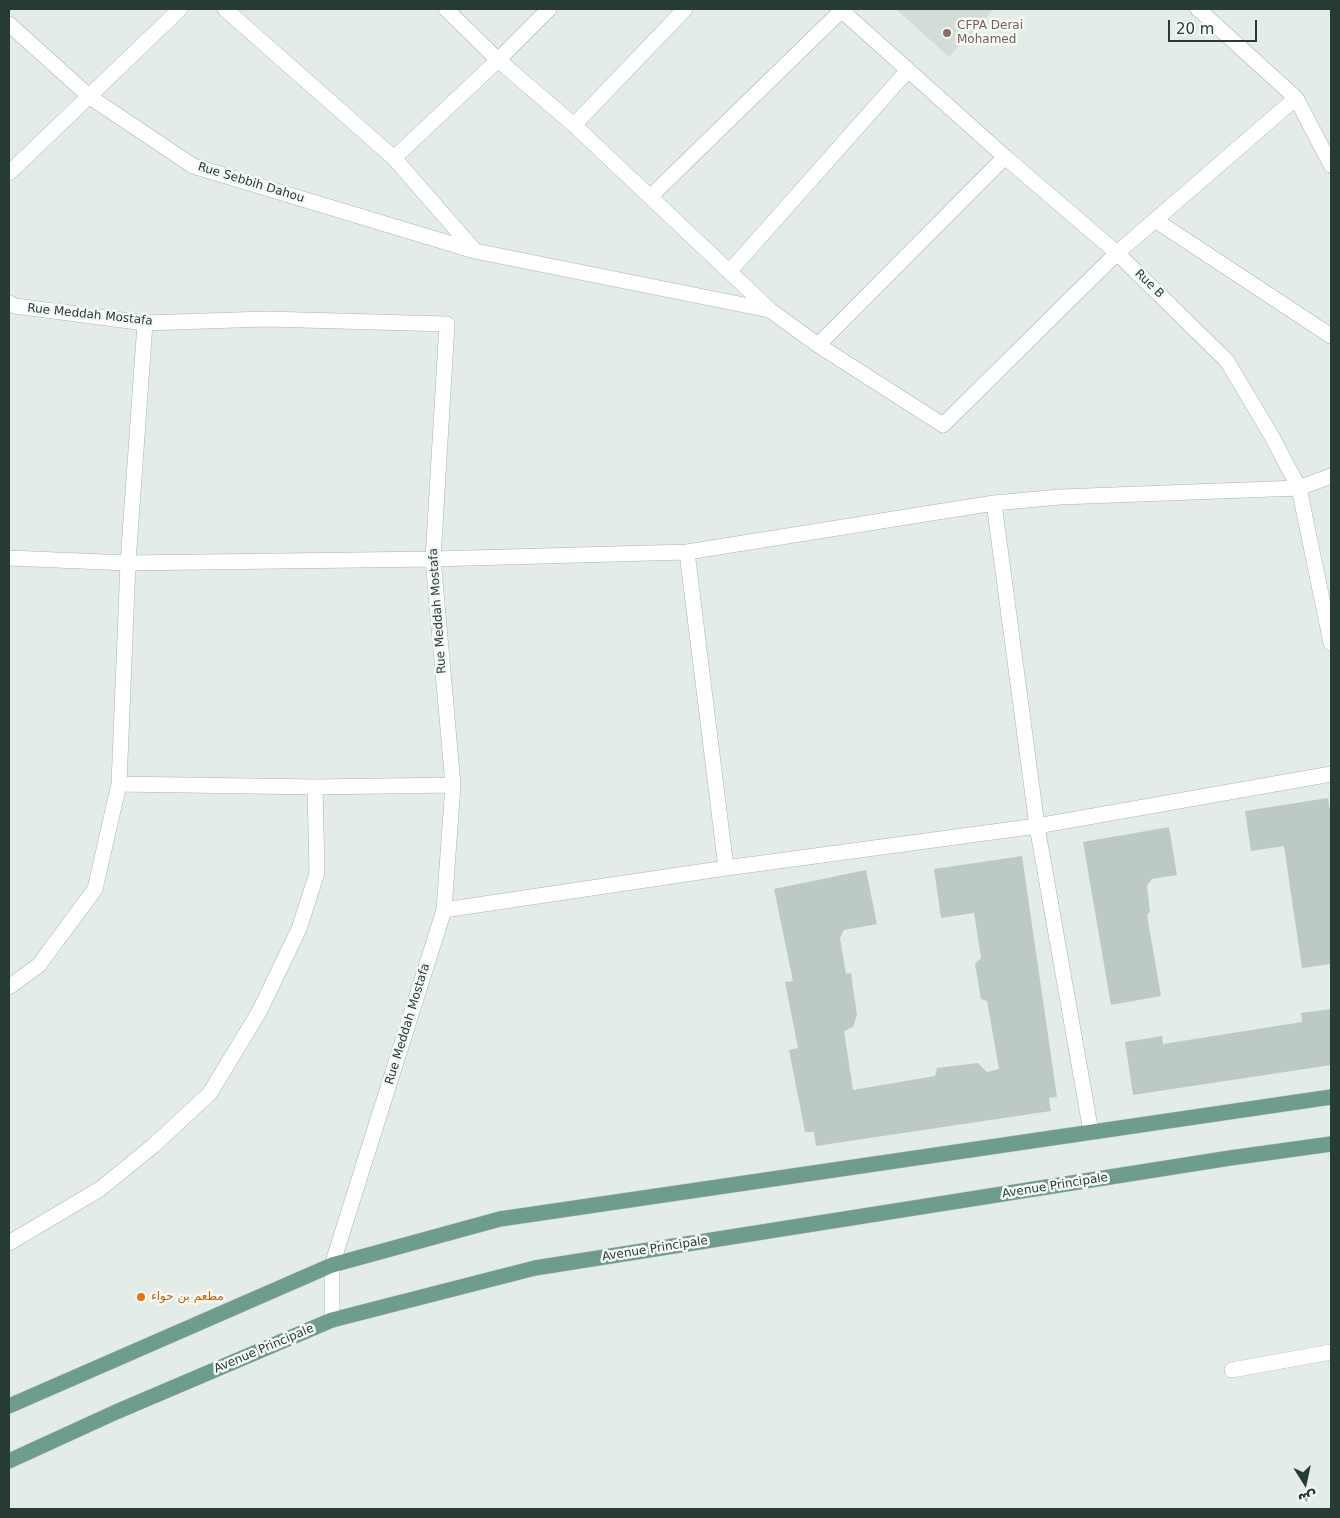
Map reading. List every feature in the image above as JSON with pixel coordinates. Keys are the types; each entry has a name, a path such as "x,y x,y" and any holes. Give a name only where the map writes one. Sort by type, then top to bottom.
{"main road":[{"path":"9,1406 332,1266 500,1219 1331,1097"},
{"name":"Avenue Principale","path":"9,1461 116,1412 332,1320 535,1268 1220,1159 1331,1144"}],"street":[{"path":"9,173 180,9"},
{"path":"225,9 394,158 474,251"},
{"path":"446,9 498,60 574,125 770,310 818,345 943,425 1117,253 1296,98"},
{"path":"394,158 549,9"},
{"path":"574,125 685,9"},
{"path":"650,197 841,9"},
{"name":"Rue B","path":"841,9 1005,157 1117,253 1227,361 1271,435 1299,488 1331,643"},
{"path":"1198,9 1296,98 1331,165"},
{"name":"Rue Sebbih Dahou","path":"9,24 90,97 193,166 474,251 770,310"},
{"path":"729,272 908,70"},
{"path":"818,345 1005,157"},
{"path":"1155,220 1331,336"},
{"name":"Rue Meddah Mostafa","path":"9,303 15,306 144,323 266,319 447,324 432,559 453,785 444,910 332,1266 332,1320"},
{"path":"9,987 39,965 95,889 119,784 128,563 144,323"},
{"path":"9,558 128,563 432,559 687,552 994,503 1060,497 1299,488 1331,476"},
{"path":"994,503 1037,826 1091,1132"},
{"path":"687,552 726,868"},
{"path":"444,910 726,868 1037,826 1331,774"},
{"path":"119,784 315,787 453,785"},
{"path":"9,1243 100,1189 153,1146 210,1093 259,1012 299,929 317,873 315,787"},
{"path":"1232,1370 1331,1352"}],"shaded area":[{"name":"CFPA Derai Mohamed","path":"896,9 994,9 949,57"}],"building":[{"path":"1328,798 1331,817 1331,964 1302,968 1284,846 1251,851 1245,811"},
{"path":"1169,827 1177,875 1152,879 1147,886 1150,912 1147,915 1161,996 1111,1005 1083,842"},
{"path":"1022,856 1057,1097 1049,1098 1051,1111 816,1146 814,1132 805,1132 789,1050 798,1048 785,982 793,981 774,889 866,870 877,924 844,930 840,938 846,974 851,973 857,1015 853,1027 844,1031 853,1090 935,1076 937,1068 978,1063 987,1072 999,1069 987,1001 981,999 975,964 981,958 974,913 941,918 934,869"},
{"path":"1331,1009 1331,1065 1133,1095 1125,1042 1162,1036 1163,1044 1302,1022 1301,1013"}],"place":[{"name":"CFPA Derai Mohamed","path":"947,33"},
{"name":"مطعم بن حواء","path":"141,1297"}]}
